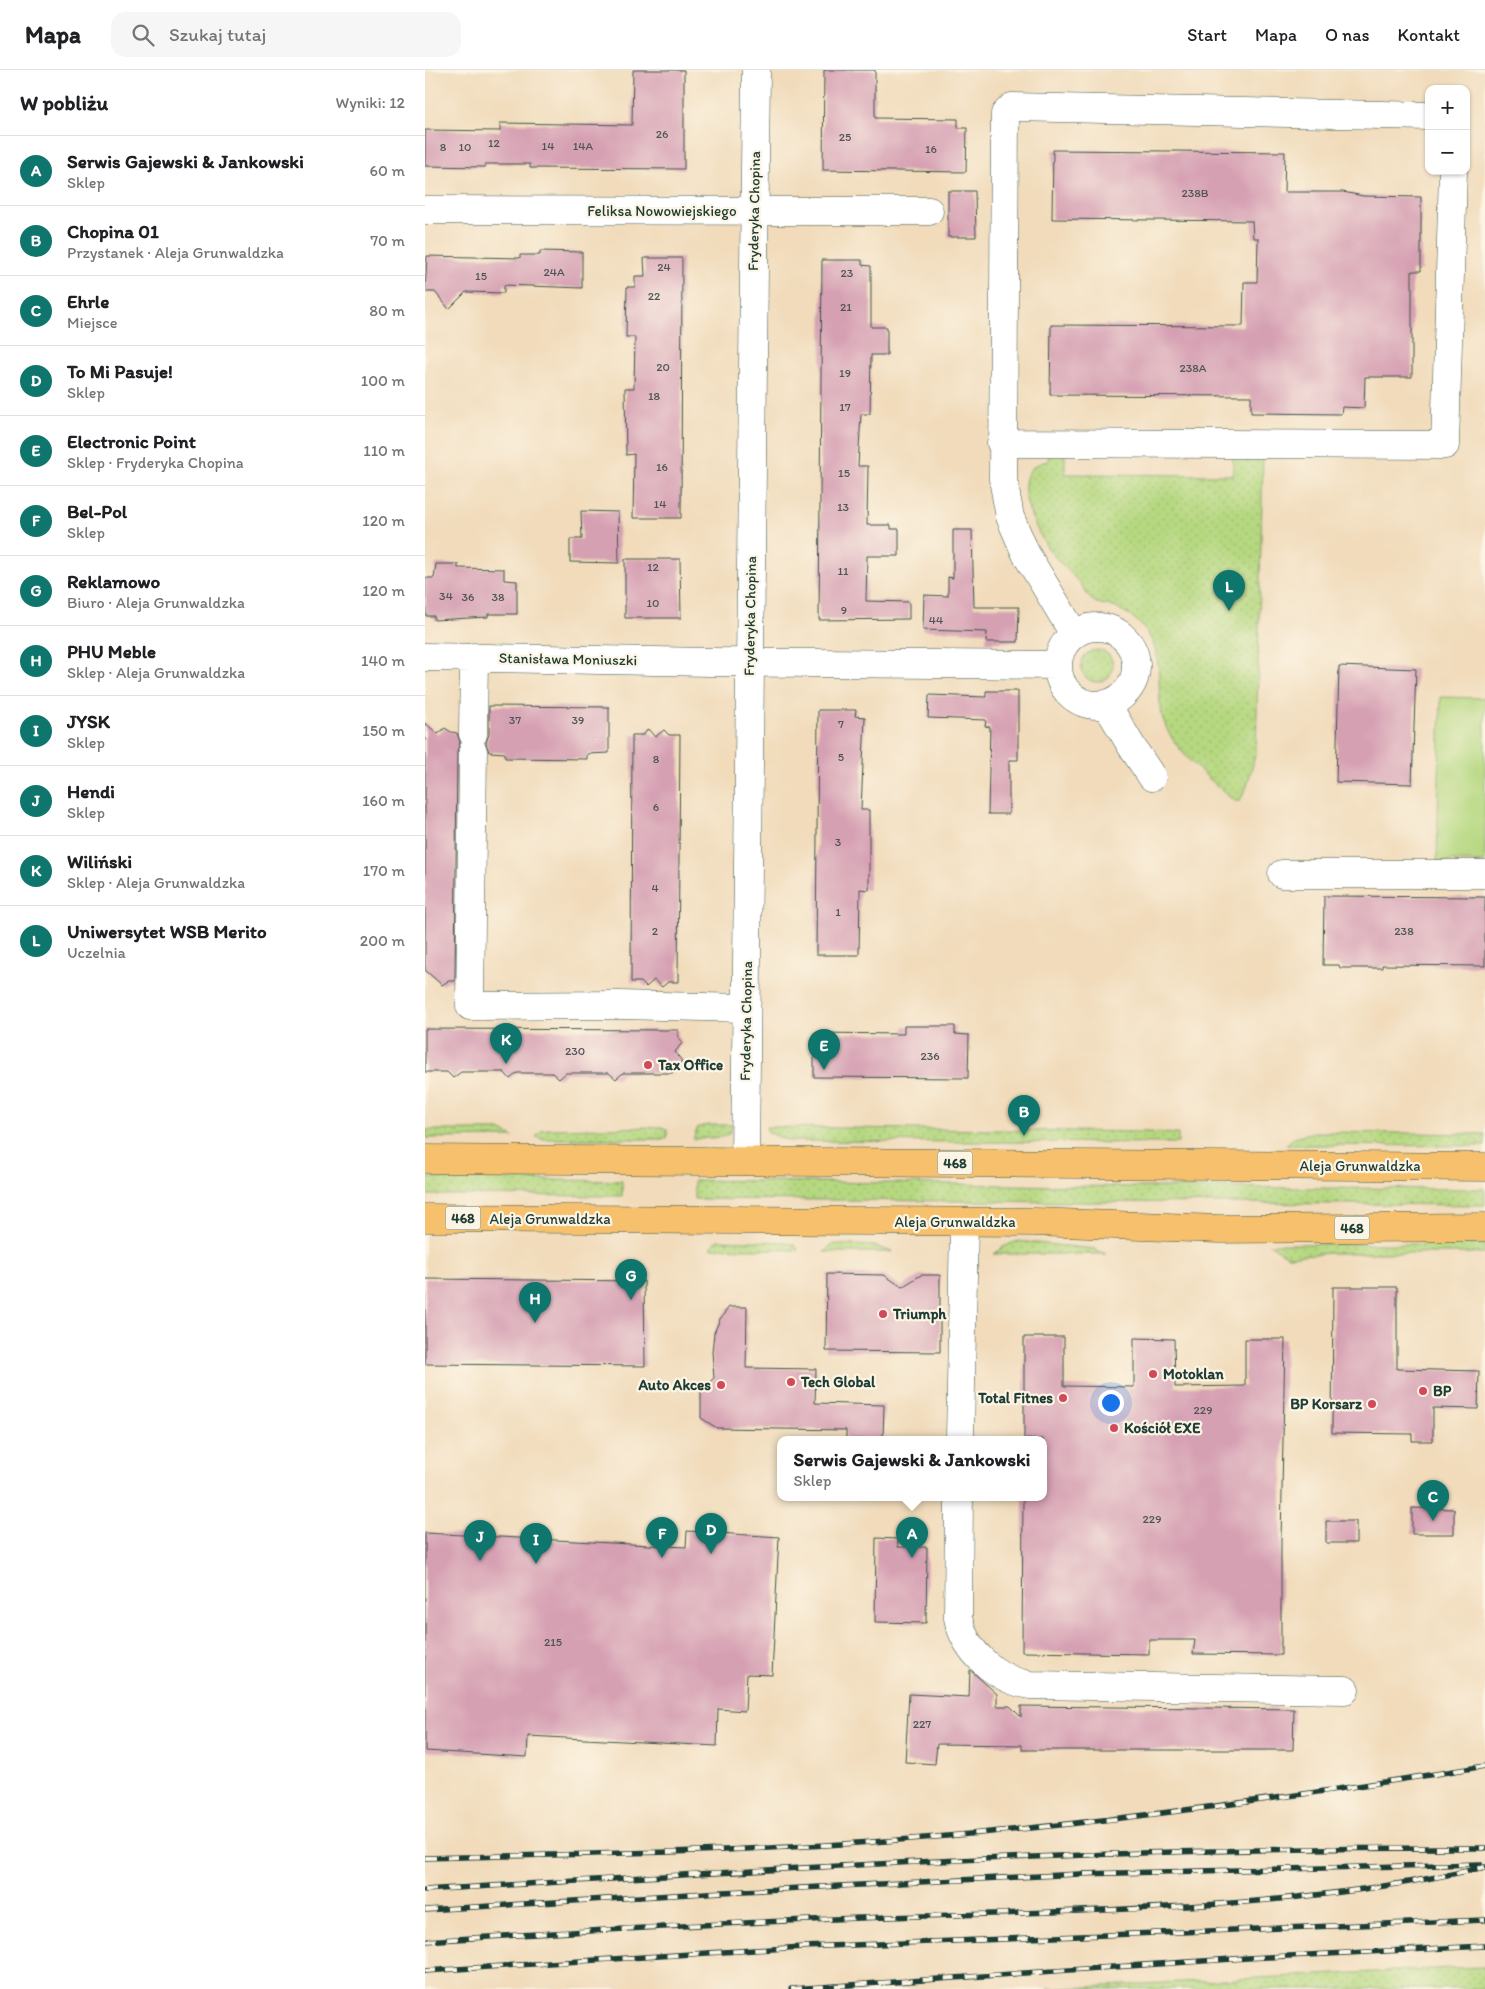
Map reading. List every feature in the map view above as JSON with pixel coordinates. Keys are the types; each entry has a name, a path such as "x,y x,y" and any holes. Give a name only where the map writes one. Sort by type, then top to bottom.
{"main road":[{"name":"Aleja Grunwaldzka","path":"425,1159 1485,1167"},
{"name":"Aleja Grunwaldzka","path":"425,1218 964,1222 1219,1229 1485,1227"}],"street":[{"name":"Fryderyka Chopina","path":"745,1161 755,70"},
{"path":"1074,634 1026,554 1010,517 1003,479 1001,443 1005,114 1012,107 1425,116"},
{"path":"1001,443 1445,445 1453,175"},
{"name":"Feliksa Nowowiejskiego","path":"425,210 929,211"},
{"path":"1098,627 1110,629 1121,635 1132,650 1136,668 1134,680 1128,691 1119,699 1095,706 1083,704 1072,698 1061,682 1057,665 1065,642 1074,634 1085,628 1098,627"},
{"name":"Stanisława Moniuszki","path":"425,657 1057,665"},
{"path":"474,657 470,1006 619,1005 746,1008"},
{"path":"1107,704 1152,777"},
{"path":"1282,874 1485,874"},
{"path":"960,1436 964,1222"},
{"path":"959,1501 958,1618 961,1632 968,1645 994,1671 1013,1682 1030,1685 1345,1690"}],"green space":[{"path":"1065,453 1065,474 1233,475 1233,454 1263,455 1256,752 1247,786 1240,801 1234,801 1202,772 1173,740 1166,728 1160,705 1158,663 1153,643 1148,634 1136,620 1126,613 1090,598 1077,580 1048,548 1038,532 1025,495 1025,483 1028,473 1035,466 1048,461 1049,454"},
{"path":"1097,650 1103,651 1108,655 1112,660 1112,672 1108,677 1103,681 1097,682 1091,681 1086,677 1082,672 1081,666 1082,660 1086,655 1091,651"},
{"path":"1441,697 1485,698 1485,862 1437,861"},
{"path":"732,1125 730,1133 722,1137 693,1139 698,1127"},
{"path":"662,1127 667,1130 667,1139 542,1139 536,1137 542,1130 549,1129"},
{"path":"766,1127 1148,1132 1178,1134 1178,1143 788,1141 768,1132"},
{"path":"425,1130 500,1130 513,1137 425,1138"},
{"path":"1315,1132 1485,1134 1485,1146 1286,1145 1294,1137"},
{"path":"425,1178 622,1181 622,1196 425,1195"},
{"path":"694,1180 1137,1187 1485,1189 1485,1205 694,1199"},
{"path":"717,1240 785,1242 795,1245 798,1250 710,1248"},
{"path":"1017,1241 1094,1249 1106,1254 994,1254 1003,1247"},
{"path":"832,1244 874,1246 892,1252 824,1252"},
{"path":"1269,1244 1485,1244 1485,1253 1330,1253 1288,1256"},
{"path":"1485,1967 1485,1989 1047,1989 1451,1968"}],"building":[{"path":"633,70 684,70 684,169 530,168 530,164 485,164 485,167 425,166 425,130 500,131 500,123 632,125"},
{"path":"824,70 875,70 875,118 958,119 958,128 967,128 966,172 823,170"},
{"path":"1053,150 1285,152 1284,192 1343,192 1363,196 1421,197 1421,271 1412,271 1412,377 1365,377 1364,408 1342,407 1341,414 1251,413 1251,396 1050,395 1051,325 1243,326 1244,282 1257,282 1258,238 1253,238 1252,221 1052,219"},
{"path":"948,191 975,191 976,237 948,237"},
{"path":"540,251 582,252 582,288 504,285 504,293 466,292 449,309 435,292 425,292 427,256 520,258 520,255 540,255"},
{"path":"644,258 682,258 681,518 633,518 634,454 626,455 625,388 634,388 635,337 626,337 627,287 635,287 635,276 645,276"},
{"path":"822,260 862,260 862,265 871,266 871,327 887,327 887,355 871,355 870,414 861,414 858,466 868,466 867,525 891,525 891,529 899,529 899,556 867,556 866,601 909,602 909,619 819,620"},
{"path":"581,511 618,512 619,563 570,562 570,539 582,539"},
{"path":"953,530 972,530 974,607 1019,607 1018,642 986,642 987,632 923,630 924,595 948,596 948,577 953,578"},
{"path":"625,559 680,559 681,618 625,618"},
{"path":"436,564 458,564 458,568 504,569 504,580 517,581 517,614 488,614 488,617 434,620 434,616 426,616 425,578 434,578"},
{"path":"1339,666 1416,669 1412,784 1336,782"},
{"path":"986,691 1018,691 1018,760 1009,760 1009,814 988,814 990,727 985,726 986,720 928,718 929,695 986,697"},
{"path":"489,706 609,707 609,753 587,754 587,759 505,758 505,753 489,752 486,743 489,734"},
{"path":"818,710 856,710 855,716 865,717 861,810 869,810 869,890 860,889 859,955 816,955"},
{"path":"425,723 438,734 445,728 457,733 460,742 457,751 455,981 448,981 442,985 425,970"},
{"path":"648,729 655,737 664,730 669,735 680,735 678,982 668,982 662,987 654,980 646,987 641,982 631,982 632,735 643,735"},
{"path":"1324,896 1485,897 1485,966 1382,965 1382,968 1340,968 1339,965 1323,965"},
{"path":"904,1026 955,1026 955,1034 969,1035 968,1078 814,1077 814,1033 904,1034"},
{"path":"425,1029 678,1030 678,1037 682,1043 675,1052 682,1061 672,1073 623,1073 616,1079 609,1073 566,1073 559,1079 552,1073 517,1073 510,1079 504,1072 461,1072 453,1078 447,1072 425,1072"},
{"name":"Triumph","path":"827,1274 884,1275 902,1287 921,1275 940,1275 940,1352 826,1351"},
{"path":"425,1279 644,1281 645,1366 425,1364"},
{"path":"1333,1287 1397,1287 1397,1369 1479,1371 1478,1409 1433,1408 1433,1441 1412,1441 1412,1434 1332,1433"},
{"path":"729,1307 747,1307 746,1368 816,1369 815,1403 884,1405 883,1436 846,1436 846,1430 717,1428 701,1418 701,1390 714,1378 712,1352 714,1333 720,1319"},
{"path":"1024,1337 1064,1337 1064,1386 1134,1387 1134,1338 1174,1339 1175,1387 1245,1386 1245,1339 1285,1339 1281,1655 1193,1654 1195,1640 1149,1640 1149,1654 1022,1652 1023,1501 1047,1501 1047,1436 1024,1436"},
{"path":"1412,1508 1454,1509 1454,1534 1412,1534"},
{"path":"1326,1521 1356,1521 1356,1543 1326,1543"},
{"path":"687,1531 779,1537 772,1675 747,1674 745,1711 718,1709 717,1746 528,1736 527,1757 425,1751 425,1533 686,1547"},
{"path":"876,1538 898,1539 898,1547 927,1547 926,1623 875,1622"},
{"path":"970,1670 997,1694 997,1706 1010,1706 1021,1717 1021,1706 1294,1709 1293,1750 1022,1750 1022,1745 937,1744 935,1764 905,1762 909,1694 969,1697"}],"railway":[{"path":"425,1858 738,1849 923,1838 1164,1813 1325,1791 1485,1766"},
{"path":"425,1890 955,1860 1352,1848 1485,1848"},
{"path":"425,1910 723,1892 1080,1874 1480,1864"},
{"path":"425,1941 735,1923 1063,1912 1205,1905 1345,1892 1485,1867"},
{"path":"425,1971 803,1947 1485,1920"},
{"path":"791,1989 1247,1958 1485,1946"}],"place":[{"name":"Uniwersytet WSB Merito","path":"1229,611"},
{"name":"Wiliński","path":"506,1064"},
{"name":"Tax Office","path":"648,1065"},
{"name":"Electronic Point","path":"824,1070"},
{"name":"Chopina 01","path":"1024,1136"},
{"name":"Reklamowo","path":"631,1300"},
{"name":"Triumph","path":"883,1314"},
{"name":"PHU Meble","path":"535,1323"},
{"name":"Motoklan","path":"1153,1374"},
{"name":"Tech Global","path":"791,1382"},
{"name":"Auto Akces","path":"721,1385"},
{"name":"BP","path":"1423,1391"},
{"name":"Total Fitnes","path":"1063,1398"},
{"name":"BP Korsarz","path":"1372,1404"},
{"name":"Kościół EXE","path":"1114,1428"},
{"name":"Ehrle","path":"1433,1521"},
{"name":"To Mi Pasuje!","path":"711,1554"},
{"name":"Bel-Pol","path":"662,1558"},
{"name":"Serwis Gajewski & Jankowski","path":"912,1558"},
{"name":"Hendi","path":"480,1561"},
{"name":"JYSK","path":"536,1564"}]}
